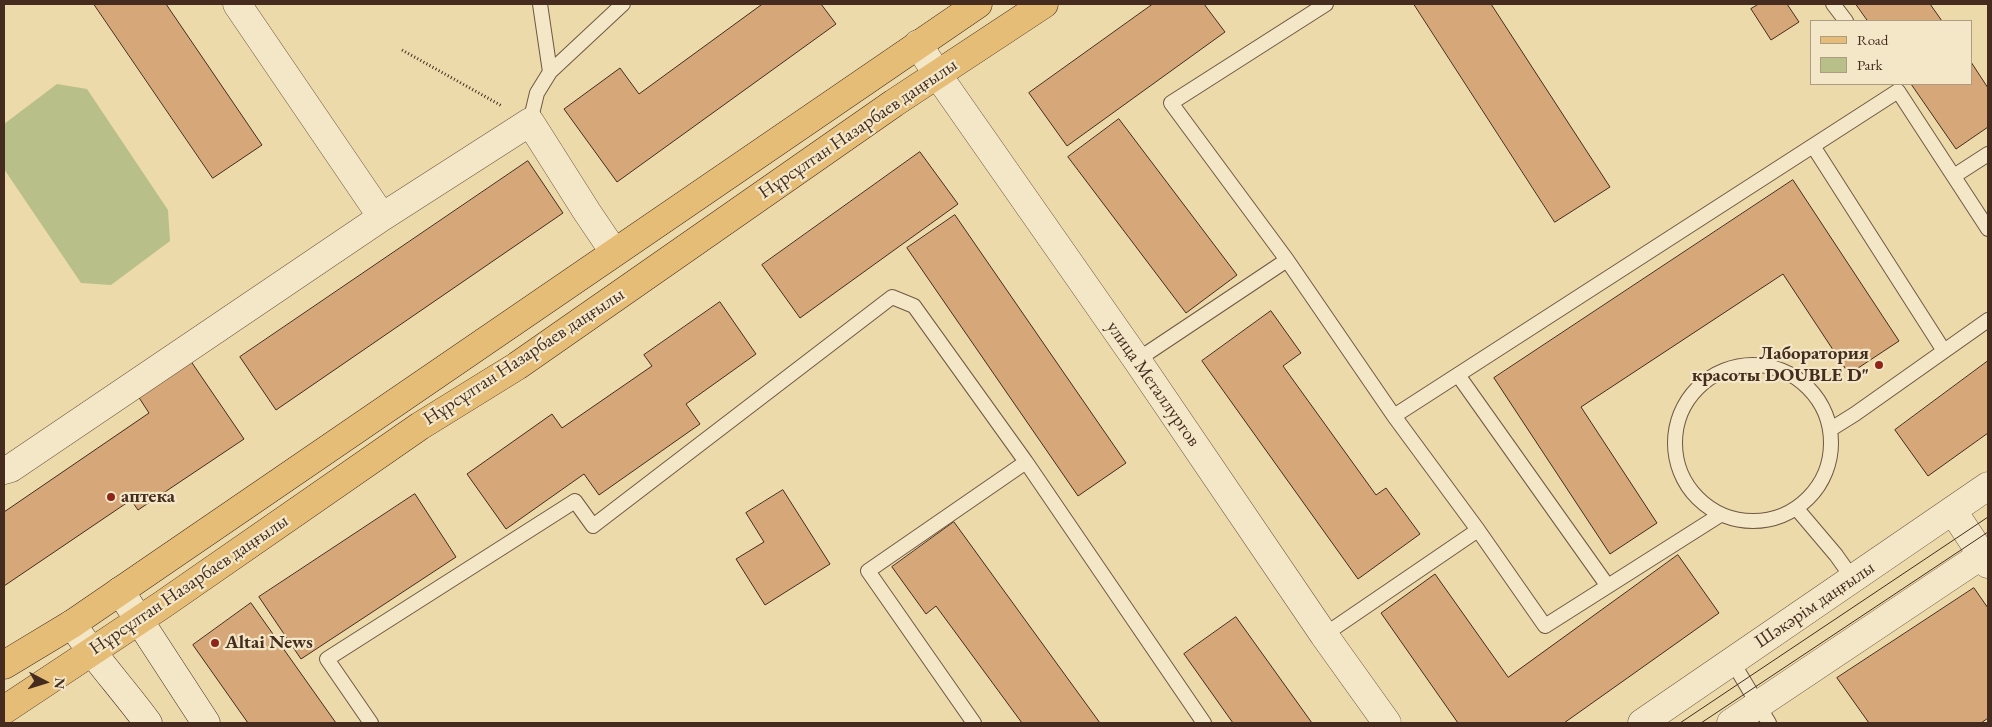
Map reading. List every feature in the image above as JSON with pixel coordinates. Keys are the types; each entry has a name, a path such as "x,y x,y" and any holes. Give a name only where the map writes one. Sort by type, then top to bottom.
{"main road":[{"name":"Нұрсұлтан Назарбаев даңғылы","path":"4,665 72,624 978,4"},
{"name":"Нұрсұлтан Назарбаев даңғылы","path":"4,710 139,620 420,426 517,366 937,74 1044,4"}],"street":[{"path":"237,4 382,217"},
{"name":"улица Металлургов","path":"918,44 1137,360 1324,635 1388,723"},
{"path":"4,470 19,463 382,217 530,122 614,252"},
{"name":"Шәкәрім даңғылы","path":"1642,723 1988,486"},
{"path":"1731,723 1763,714 1986,556 1953,511"},
{"path":"120,591 206,723"},
{"path":"72,624 91,652 148,723"}],"lane":[{"path":"540,4 550,72"},
{"path":"530,122 537,93 550,72 623,4"},
{"path":"1326,4 1170,103 1287,260 1394,416 1478,530 1545,626 1720,515"},
{"path":"1834,4 1845,20"},
{"path":"1394,416 1813,146 1895,87 1988,229"},
{"path":"1813,146 1944,351"},
{"path":"1954,176 1988,154"},
{"path":"1137,360 1287,260"},
{"path":"372,723 327,659 575,500 593,526 892,297 914,306 1026,462 1204,723"},
{"path":"1831,429 1988,320"},
{"path":"1766,365 1796,377 1819,399 1831,429 1831,454 1824,478 1797,508 1760,522 1720,515 1694,496 1678,468 1675,436 1684,405 1705,380 1734,366 1766,365"},
{"path":"1458,375 1607,586"},
{"path":"974,723 868,572 1026,462"},
{"path":"1797,508 1836,554 1853,579"},
{"path":"1324,635 1478,530"},
{"path":"1732,661 1763,714"}],"path":[{"path":"402,50 530,122"}],"green space":[{"path":"57,84 87,89 168,210 170,241 111,285 81,283 4,169 4,124"}],"building":[{"path":"94,4 166,4 262,145 213,178"},
{"path":"760,4 821,4 836,24 617,182 564,109 620,68 639,94"},
{"path":"1153,4 1204,4 1225,32 1067,146 1029,93"},
{"path":"1414,4 1491,4 1610,187 1555,222"},
{"path":"1759,4 1787,4 1799,22 1771,40 1751,9"},
{"path":"1856,4 1930,4 1941,20 1867,20"},
{"path":"1972,64 1988,88 1988,127 1956,149 1912,85 1972,85"},
{"path":"1119,119 1237,275 1186,313 1068,157"},
{"path":"920,152 958,204 800,318 762,265"},
{"path":"528,161 563,213 276,410 240,357"},
{"path":"1793,180 1899,341 1849,374 1783,274 1581,407 1657,523 1610,554 1494,378"},
{"path":"955,215 1126,463 1078,496 907,248"},
{"path":"720,302 756,354 686,404 700,424 599,495 584,474 506,529 467,474 552,414 562,428 652,366 644,355"},
{"path":"1271,311 1301,353 1283,366 1376,495 1386,488 1420,534 1358,579 1202,361"},
{"path":"188,357 244,439 138,510 131,500 4,586 4,512 149,413 136,393"},
{"path":"1988,361 1988,433 1928,476 1895,430"},
{"path":"783,490 830,564 765,605 736,559 764,542 746,513"},
{"path":"415,494 456,557 301,659 259,597"},
{"path":"954,522 1100,723 1022,723 936,606 926,614 892,567"},
{"path":"1678,555 1719,613 1564,723 1458,723 1381,613 1435,574 1508,677"},
{"path":"1974,588 1988,608 1988,718 1981,723 1869,723 1837,678"},
{"path":"251,603 336,723 248,723 193,645"},
{"path":"1236,617 1312,723 1233,723 1184,654"}],"tram line":[{"path":"1680,723 1988,517"},
{"path":"1701,723 1988,532"}],"place":[{"name":"Лаборатория красоты DOUBLE D\"","path":"1879,365"},
{"name":"аптека","path":"111,497"},
{"name":"Altai News","path":"215,643"}]}
